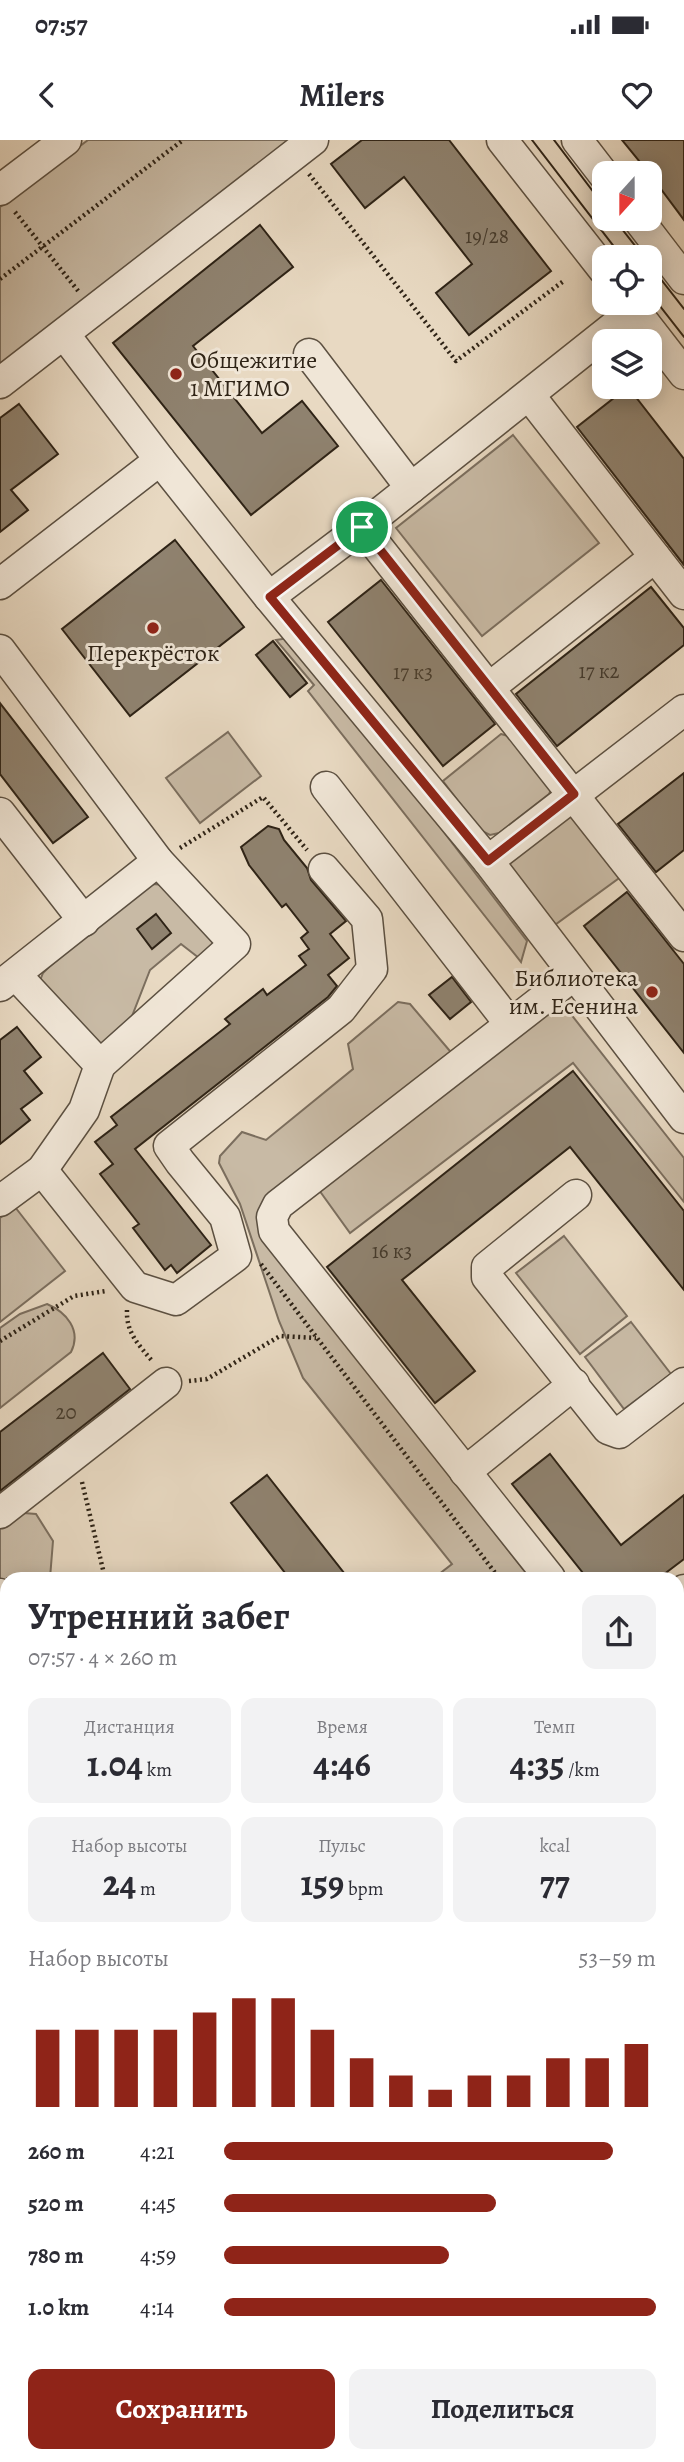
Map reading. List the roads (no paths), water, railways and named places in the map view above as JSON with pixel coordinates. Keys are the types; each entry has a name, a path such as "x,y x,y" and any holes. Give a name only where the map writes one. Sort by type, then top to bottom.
{"street":[{"path":"4,197 66,140"},
{"path":"0,383 313,140"},
{"path":"577,140 593,161"},
{"path":"508,142 592,254"},
{"path":"647,231 684,279"},
{"path":"270,597 529,395 622,315"},
{"path":"639,315 684,374"},
{"path":"64,334 160,460 270,597 488,861 684,1118"},
{"path":"309,354 411,488"},
{"path":"529,395 684,594"},
{"path":"0,584 160,460"},
{"path":"362,527 684,936"},
{"path":"489,688 654,557"},
{"path":"0,650 158,861 235,944 100,1065 83,1110 42,1170 0,1201"},
{"path":"488,861 684,709"},
{"path":"326,787 510,1024"},
{"path":"0,813 84,921"},
{"path":"100,1065 8,980 158,861"},
{"path":"42,1170 135,1287 176,1300 236,1256 225,1217 169,1146 341,1009 372,969 367,919 324,869"},
{"path":"545,1572 275,1231 272,1217 278,1205 575,975"},
{"path":"576,1195 487,1267 487,1277 608,1429 619,1433 684,1383"},
{"path":"0,1513 166,1383"},
{"path":"465,1472 574,1384"}],"tram line":[{"path":"532,140 613,245"},
{"path":"554,140 592,190"},
{"path":"623,231 635,245"},
{"path":"662,281 684,309"},
{"path":"662,309 684,337"}],"place":[{"name":"Общежитие 1 МГИМО","path":"176,374"},
{"name":"Перекрёсток","path":"153,628"},
{"name":"Библиотека им. Есенина","path":"652,992"}]}
